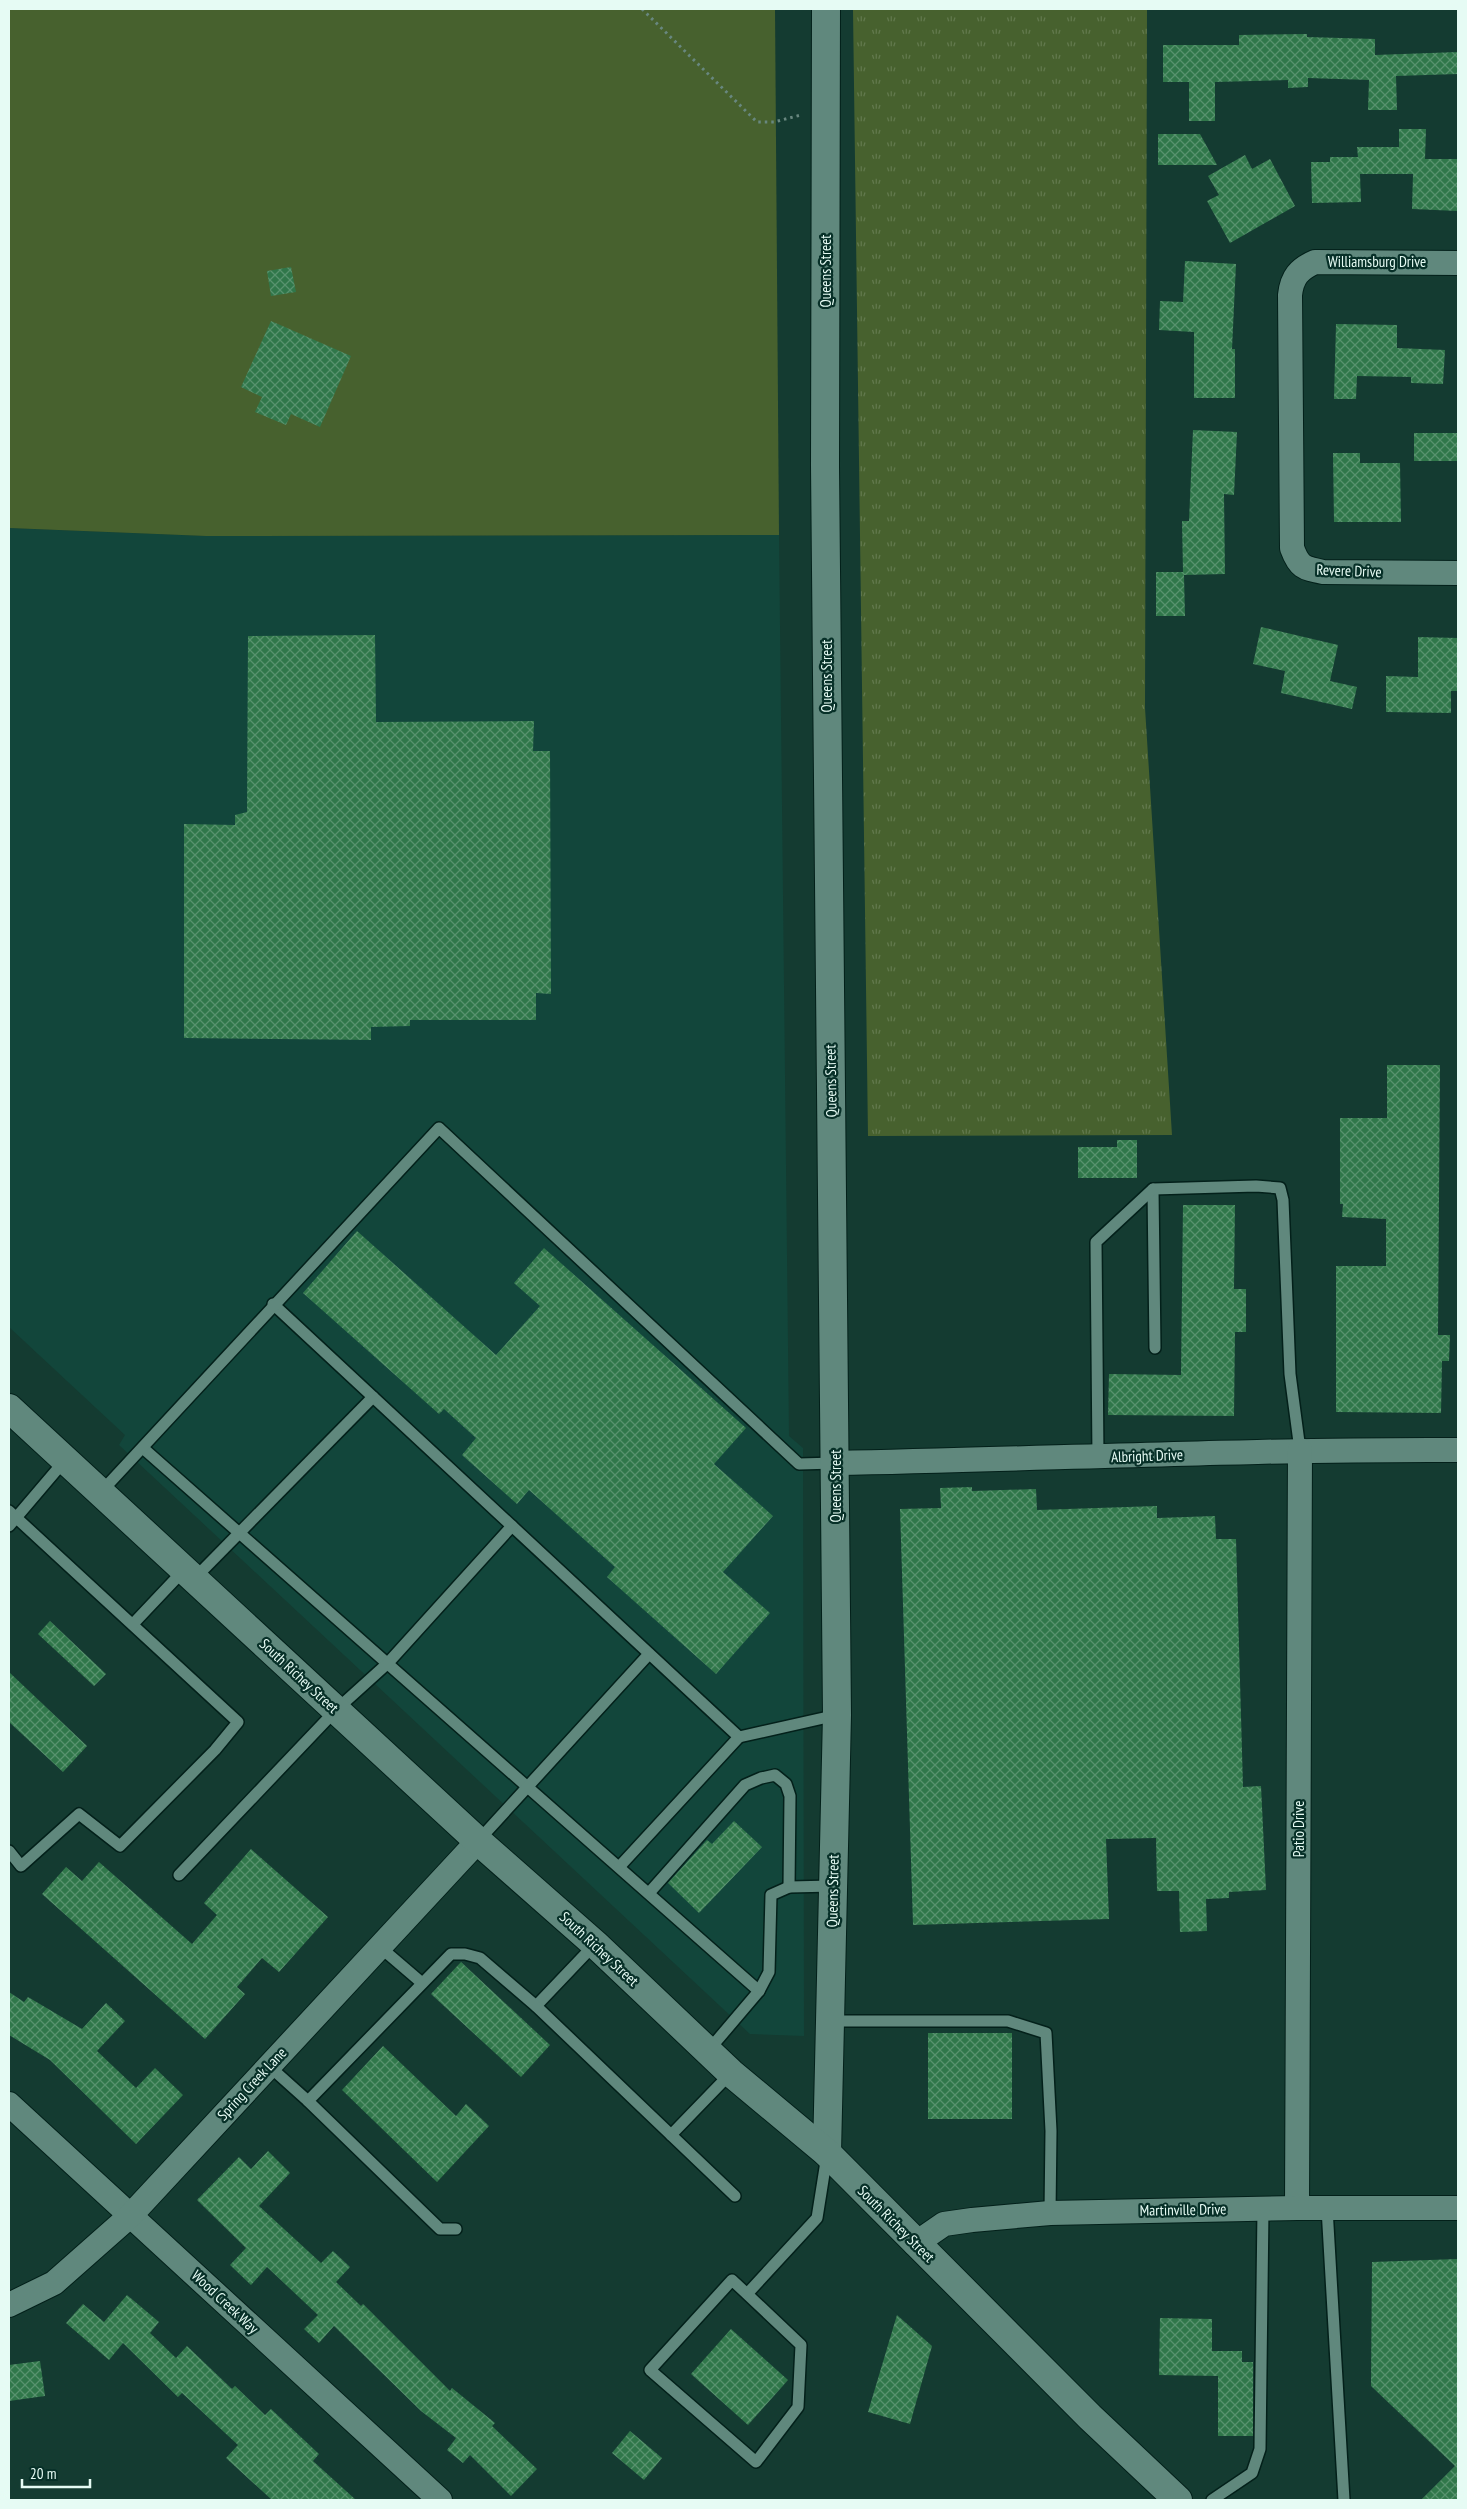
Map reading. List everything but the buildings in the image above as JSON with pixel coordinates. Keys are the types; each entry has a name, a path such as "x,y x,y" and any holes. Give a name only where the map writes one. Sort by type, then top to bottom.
{"street":[{"name":"Queens Street","path":"826,9 825,484 837,1715 827,2153"},
{"name":"Williamsburg Drive","path":"1291,418 1290,295 1292,281 1302,268 1315,262 1458,262"},
{"name":"Revere Drive","path":"1291,418 1292,548 1297,563 1308,569 1323,572 1458,573"},
{"name":"South Richey Street","path":"9,1408 478,1841 595,1944 731,2073 827,2153 915,2244 1090,2418 1178,2500"},
{"name":"Albright Drive","path":"836,1463 1098,1458 1300,1450 1458,1450"},
{"name":"Patio Drive","path":"1297,2208 1300,1450"},
{"name":"Spring Creek Lane","path":"9,2305 54,2283 131,2215 478,1841"},
{"name":"Wood Creek Way","path":"9,2104 440,2500"},
{"name":"Martinville Drive","path":"915,2244 944,2224 1050,2213 1297,2208 1458,2208"}],"lane":[{"path":"101,1492 144,1449 273,1304 439,1128 799,1464 836,1463"},
{"path":"1098,1458 1096,1242 1154,1189 1256,1186 1280,1188 1283,1200 1290,1374 1300,1450"},
{"path":"1154,1189 1155,1348"},
{"path":"273,1304 739,1738"},
{"path":"134,1624 240,1533 373,1397"},
{"path":"144,1449 620,1866 759,1991"},
{"path":"9,1851 21,1866 79,1814 120,1846 215,1750 238,1722 134,1624 11,1518 66,1459"},
{"path":"179,1875 336,1710 388,1663 512,1526"},
{"path":"478,1841 527,1785 649,1654"},
{"path":"620,1866 739,1738 837,1715"},
{"path":"649,1892 745,1785 761,1778 776,1775 786,1784 790,1796 789,1887"},
{"path":"708,2051 759,1991 770,1972 771,1895 789,1887 833,1886"},
{"path":"536,2006 595,1944"},
{"path":"380,1947 422,1983"},
{"path":"308,2101 451,1954 465,1954 480,1958 536,2006 734,2196"},
{"path":"830,2021 1008,2020 1046,2033 1051,2131 1050,2213"},
{"path":"269,2066 308,2101 440,2229 456,2229"},
{"path":"670,2135 731,2073"},
{"path":"747,2294 817,2218 827,2153"},
{"path":"1327,2208 1344,2500"},
{"path":"1212,2500 1252,2473 1260,2450 1263,2209"},
{"path":"732,2280 747,2294 801,2344 798,2407 756,2462 650,2370 732,2280"}],"path":[{"path":"642,9 756,122 774,122 827,109"}],"shaded area":[{"path":"9,528 206,536 779,535 789,1436 803,1448 804,2036 750,2034 119,1445 125,1435 9,1327"}],"green space":[{"path":"9,9 775,9 779,535 206,536 9,528"},
{"path":"853,9 1147,9 1145,708 1172,1135 868,1136"}]}
